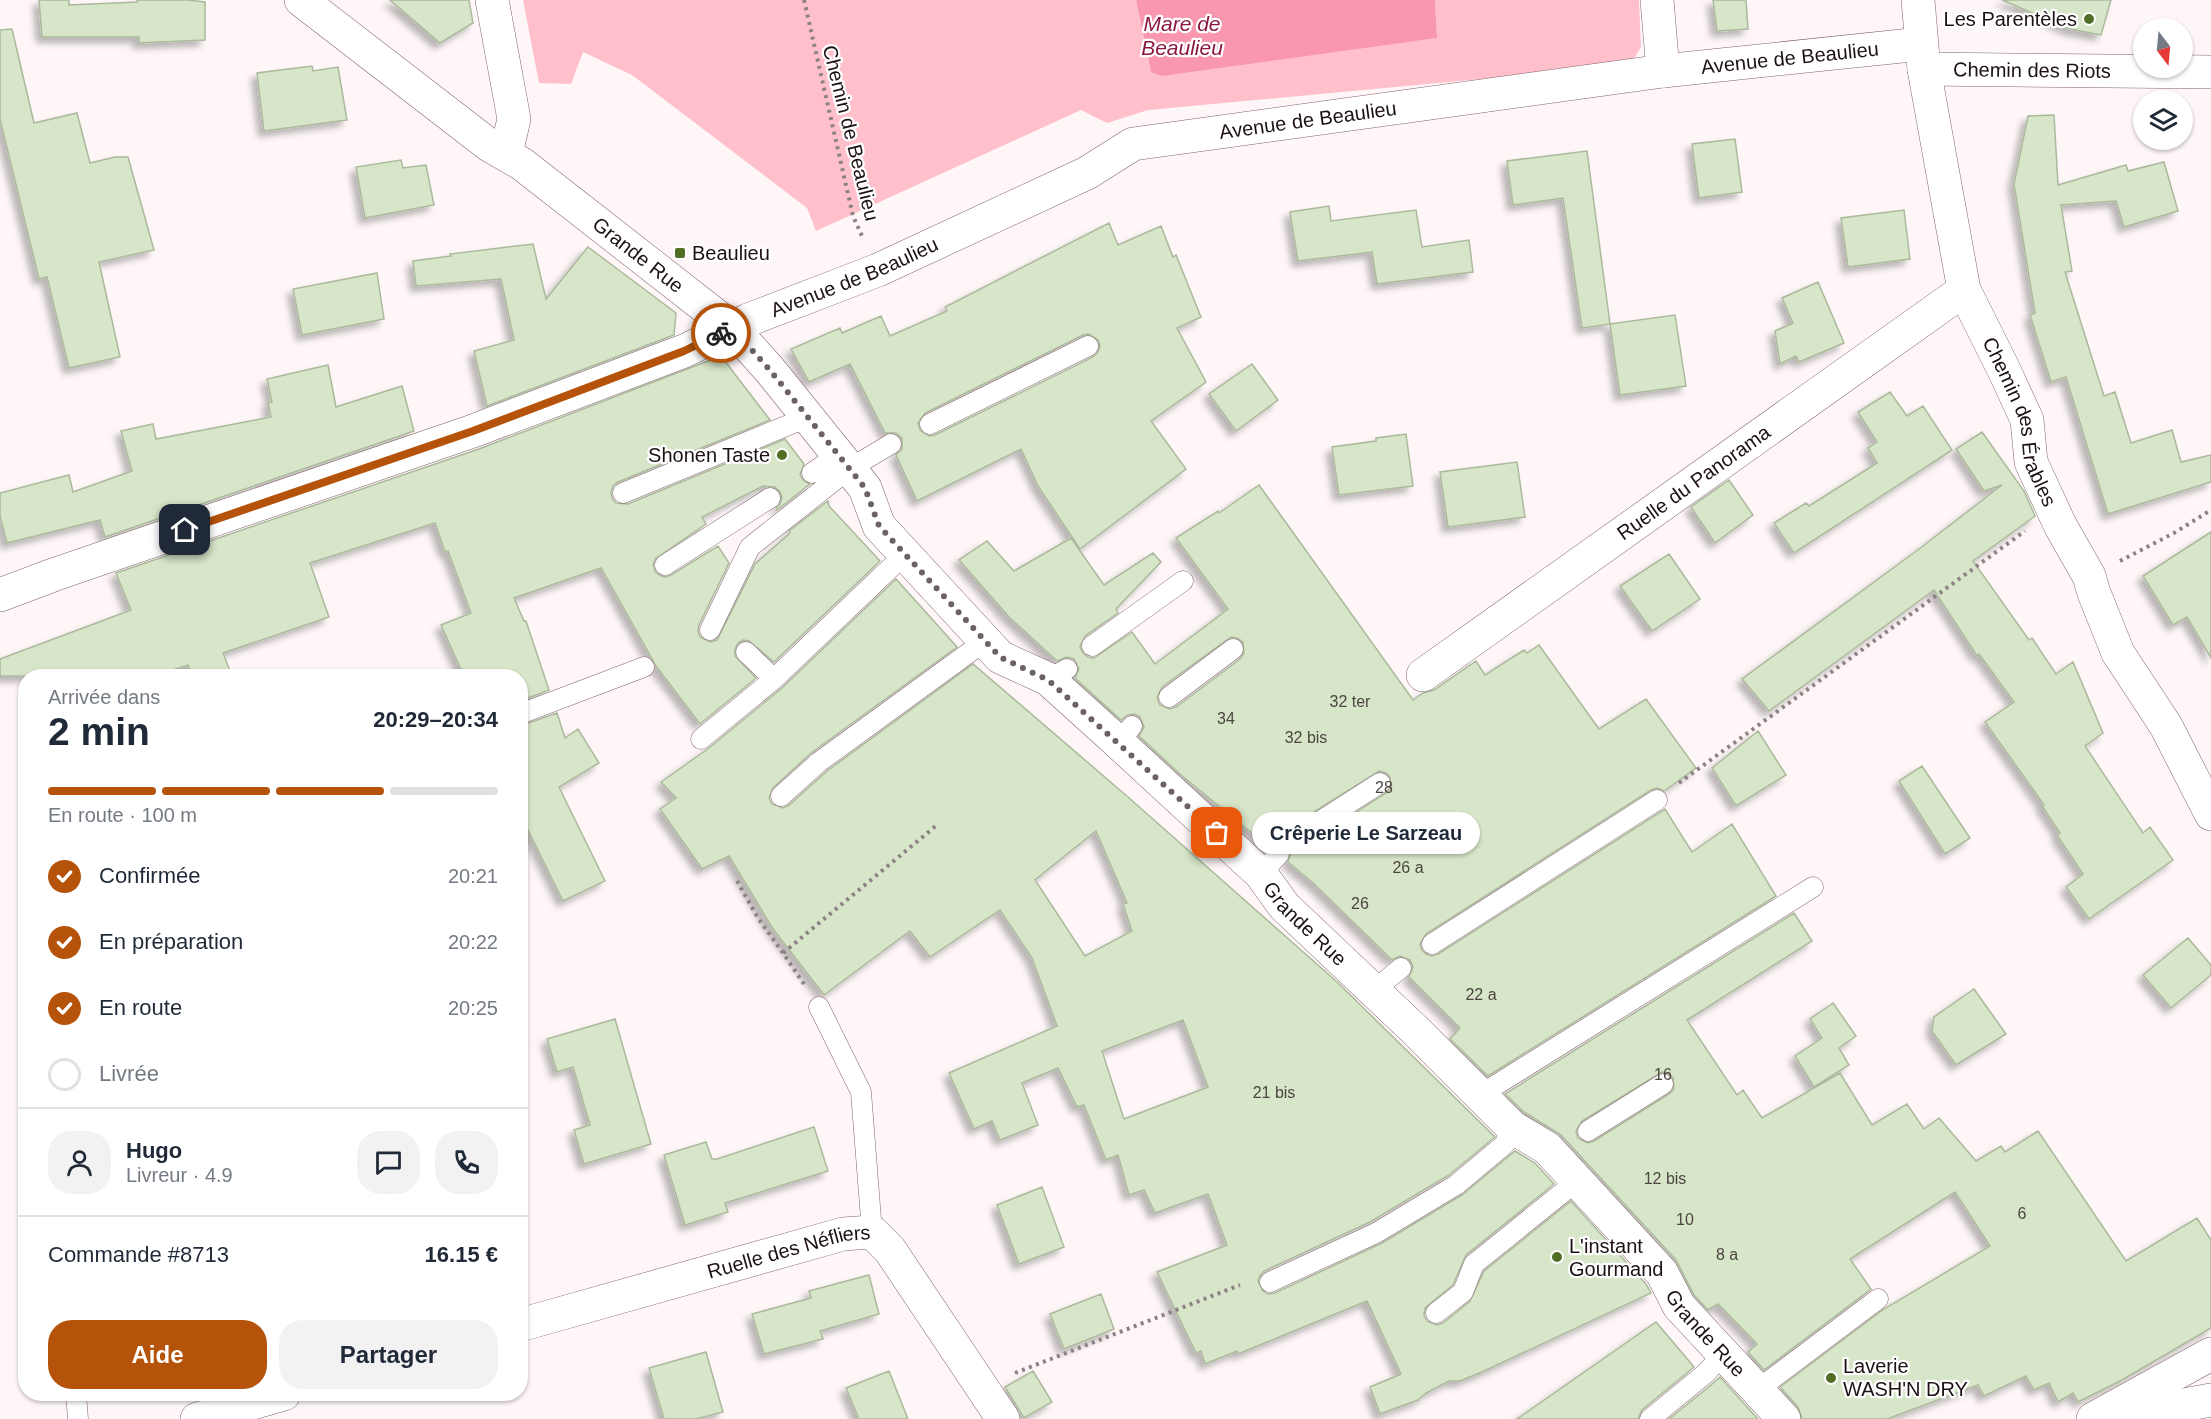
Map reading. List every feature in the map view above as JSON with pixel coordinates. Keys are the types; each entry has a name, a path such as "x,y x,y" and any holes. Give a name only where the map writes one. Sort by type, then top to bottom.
{"street":[{"name":"Grande Rue","path":"301,0 489,145 506,153 732,328 808,417 833,466 865,488 879,526 1000,657 1057,674 1270,864 1284,906 1512,1127 1547,1148 1562,1149 1578,1180 1662,1273 1679,1306 1784,1419"},
{"path":"492,0 514,119 506,153"},
{"path":"1657,0 1663,70"},
{"name":"Chemin des Érables","path":"1918,0 1923,57 1964,290 2027,420 2031,462 2089,576 2118,653 2166,726 2211,814"},
{"name":"Avenue de Beaulieu","path":"0,596 52,575 473,431 684,351 732,328 878,270 1088,172 1133,144 1663,70 1923,57"},
{"name":"Chemin des Riots","path":"1923,57 2211,72"},
{"name":"Ruelle du Panorama","path":"1423,675 1964,290"},
{"name":"Ruelle des Néfliers","path":"528,1322 843,1234 872,1232 890,1250 1003,1419"},
{"path":"2093,1419 2211,1354"},
{"path":"2110,1419 2211,1400"},
{"path":"197,1419 260,1401"}],"lane":[{"path":"930,424 1088,346"},
{"path":"623,493 808,417"},
{"path":"710,630 750,547 833,466 891,444"},
{"path":"665,565 770,498"},
{"path":"701,739 774,679 905,554"},
{"path":"1092,646 1183,581"},
{"path":"781,796 819,762 985,641"},
{"path":"1169,697 1233,649"},
{"path":"746,652 774,679"},
{"path":"528,711 644,668"},
{"path":"1299,835 1380,783"},
{"path":"1432,944 1657,800"},
{"path":"1480,1095 1814,886"},
{"path":"1373,991 1401,968"},
{"path":"819,1007 861,1092 872,1232"},
{"path":"1588,1131 1663,1084"},
{"path":"1270,1282 1376,1233 1456,1185 1505,1144 1512,1127"},
{"path":"1436,1313 1463,1292 1474,1264 1578,1180"},
{"path":"1757,1390 1878,1299"},
{"path":"1650,1419 1706,1374 1723,1354"},
{"path":"77,1401 78,1419"}],"path":[{"name":"Chemin de Beaulieu","path":"804,0 853,216 878,270"},
{"path":"1657,800 2054,510"},
{"path":"2089,576 2174,533 2211,510"},
{"path":"783,953 937,825"},
{"path":"737,881 758,918 819,1007"},
{"path":"980,1387 1246,1283 1270,1282"}],"shaded area":[{"path":"523,0 1136,0 1151,72 1437,38 1435,0 1639,0 1641,47 1634,59 1620,66 1148,110 1107,123 1081,110 816,231 807,208 632,75 583,52 571,84 539,83"}],"water":[{"name":"Mare de Beaulieu","path":"1136,0 1435,0 1437,38 1162,76 1151,72"}],"building":[{"path":"39,0 69,0 69,5 137,2 137,0 205,2 205,40 139,43 139,37 42,37"},
{"path":"390,0 469,0 473,23 440,43"},
{"path":"1713,0 1746,0 1748,29 1717,31"},
{"name":"Les Parentèles","path":"2002,0 2111,0 2101,35 2070,29"},
{"path":"12,29 34,123 77,113 90,163 115,157 128,157 154,250 99,262 120,357 69,368 47,277 39,279 0,119 0,30"},
{"path":"312,66 313,71 338,67 347,120 264,131 257,73"},
{"path":"2054,115 2058,185 2126,165 2128,171 2164,162 2178,211 2124,227 2116,201 2061,205 2072,271 2065,272 2104,396 2115,392 2131,443 2172,430 2181,462 2211,455 2211,482 2108,514 2066,377 2051,382 2030,315 2035,313 2014,184 2028,116"},
{"path":"1735,139 1742,192 1699,198 1692,144"},
{"path":"1587,151 1610,324 1582,328 1563,198 1513,205 1507,161"},
{"path":"401,160 403,168 426,165 434,205 365,218 356,167"},
{"path":"1329,206 1331,221 1416,210 1422,247 1469,240 1473,272 1377,284 1372,252 1298,261 1290,212"},
{"path":"1904,210 1910,259 1848,267 1841,218"},
{"path":"1109,223 1118,245 1161,226 1173,257 1176,255 1201,317 1177,328 1206,382 1151,421 1186,469 1080,549 1038,486 1021,449 917,501 896,455 902,449 902,438 896,433 885,433 850,364 809,382 791,349 840,328 842,333 881,316 890,336 947,311 945,307","holes":["1089,334 1098,340 1100,346 1093,357 935,435 929,436 920,430 918,423 925,413 1083,335"]},
{"path":"533,244 546,299 588,247 676,313 674,335 487,406 474,351 514,340 501,279 416,286 413,261"},
{"path":"377,273 384,319 302,335 293,289"},
{"path":"1818,282 1844,343 1799,362 1796,356 1780,364 1775,331 1793,323 1782,298"},
{"path":"1675,315 1686,386 1620,395 1610,324"},
{"path":"721,356 770,420 618,482 613,486 611,492 616,503 628,504 785,439 804,464 800,475 810,484 777,510 782,498 780,492 775,487 763,486 702,517 706,524 655,559 653,565 655,571 665,577 718,546 729,563 699,625 700,637 710,642 717,640 755,564 790,533 789,531 828,501 829,506 880,561 774,662 749,641 743,640 738,643 735,656 756,678 700,724 656,666 601,568 514,598 526,621 549,690 528,698 528,669 461,669 441,625 471,613 435,523 310,563 329,617 223,653 229,669 189,669 188,665 176,669 18,669 18,676 0,676 0,659 131,610 116,573 479,449"},
{"path":"1252,364 1278,400 1236,431 1209,394"},
{"path":"328,365 336,407 402,386 414,431 105,537 100,520 7,543 0,516 0,493 69,475 73,492 132,471 121,431 153,424 156,439 271,417 268,403 272,402 267,379"},
{"path":"1890,392 1907,416 1923,406 1952,450 1794,553 1774,523 1806,503 1809,506 1877,463 1868,448 1877,442 1858,412"},
{"path":"1982,432 2024,491 2035,516 1973,561 2029,640 2032,638 2056,674 2073,662 2103,733 2085,746 2143,833 2150,827 2173,860 2089,919 2066,887 2083,874 2057,835 2060,833 2042,806 2044,805 1985,722 2014,702 1979,654 1977,656 1934,590 1769,711 1742,679 2002,485 1984,491 1956,449"},
{"path":"1406,434 1413,486 1339,495 1332,447"},
{"path":"1517,462 1525,517 1448,527 1440,472"},
{"path":"1729,480 1753,515 1715,543 1691,507"},
{"path":"1259,485 1413,700 1423,693 1434,690 1476,661 1485,675 1524,650 1527,653 1539,645 1599,729 1646,699 1696,768 1664,791 1657,788 1651,790 1426,934 1420,944 1426,954 1432,956 1438,954 1665,809 1692,852 1732,824 1776,896 1488,1076 1450,1039 1460,1028 1409,977 1413,967 1410,960 1400,956 1392,960 1312,882 1288,862 1291,851 1287,845 1276,842 1269,847 1181,775 1139,736 1144,727 1140,717 1134,714 1121,720 1075,678 1079,669 1074,659 1067,657 1057,661 1009,617 959,560 987,541 1014,571 1071,538 1104,585 1153,553 1161,562 1116,609 1118,613 1085,636 1080,647 1088,657 1094,658 1132,632 1155,664 1228,609 1176,538 1218,511 1219,513","holes":["1231,637 1243,642 1244,653 1240,659 1176,707 1170,709 1160,705 1157,698 1162,687","1379,771 1390,777 1391,788 1386,793 1305,845 1299,847 1289,842 1287,835 1293,825"]},
{"path":"2211,532 2211,658 2187,617 2173,625 2143,576"},
{"path":"1669,554 1700,599 1652,631 1620,586"},
{"path":"896,579 957,647 811,753 773,788 769,798 772,804 783,808 789,805 827,771 973,664 1336,981 1495,1137 1449,1175 1370,1222 1264,1271 1258,1281 1263,1291 1268,1294 1275,1293 1382,1243 1462,1195 1515,1151 1535,1163 1554,1184 1466,1255 1453,1285 1425,1308 1424,1315 1427,1321 1437,1325 1443,1323 1470,1301 1484,1271 1571,1201 1646,1284 1651,1293 1482,1372 1460,1381 1449,1381 1418,1400 1380,1414 1370,1387 1401,1374 1367,1301 1238,1354 1237,1351 1205,1364 1201,1351 1196,1353 1157,1272 1227,1245 1208,1194 1155,1213 1144,1190 1129,1195 1118,1155 1106,1160 1084,1105 1077,1107 1058,1068 1022,1083 1038,1125 1000,1140 992,1121 974,1129 949,1073 1057,1026 1032,958 1000,910 930,957 910,931 824,995 773,929 729,856 702,869 660,809 676,798 661,782 709,748 782,688","holes":["1096,831 1127,903 1123,904 1132,931 1085,956 1035,880","1183,1020 1208,1087 1124,1119 1102,1051"]},
{"path":"557,713 565,738 578,729 599,763 559,787 605,881 563,901 528,830 528,723"},
{"path":"1758,731 1786,775 1736,806 1712,768"},
{"path":"1922,766 1970,838 1945,854 1899,781"},
{"path":"1794,913 1812,941 1687,1020 1737,1095 1743,1090 1762,1118 1840,1073 1872,1125 1907,1104 1924,1129 1939,1118 1976,1161 2001,1146 2005,1152 2038,1131 2126,1261 2197,1218 2211,1240 2211,1328 2122,1380 2078,1402 2073,1393 2058,1402 2049,1383 2034,1390 2026,1376 1984,1396 1978,1385 1887,1419 1802,1419 1798,1407 1780,1387 1884,1309 1990,1246 1955,1192 1850,1259 1871,1289 1764,1370 1748,1352 1757,1344 1718,1304 1708,1310 1694,1295 1676,1260 1561,1135 1524,1112 1505,1094","holes":["1662,1072 1668,1073 1673,1078 1674,1089 1669,1094 1594,1141 1588,1143 1578,1138 1576,1131 1582,1121"]},
{"path":"2188,938 2211,965 2211,975 2171,1008 2143,975"},
{"path":"1974,989 2006,1034 1956,1065 1932,1031 1934,1017"},
{"path":"1833,1003 1856,1036 1839,1048 1849,1065 1814,1087 1795,1056 1822,1038 1810,1019"},
{"path":"615,1019 651,1144 584,1164 574,1130 590,1125 573,1067 557,1072 547,1039"},
{"path":"814,1127 828,1171 725,1203 728,1212 685,1225 664,1155 706,1142 712,1159 717,1159"},
{"path":"1042,1187 1064,1247 1019,1264 997,1205"},
{"path":"869,1275 879,1314 820,1331 823,1339 764,1354 752,1314 811,1298 809,1291"},
{"path":"1101,1294 1114,1329 1064,1349 1050,1314"},
{"path":"1656,1322 1694,1367 1642,1410 1638,1419 1517,1419"},
{"path":"706,1352 723,1412 696,1419 664,1419 649,1368"},
{"path":"889,1371 908,1419 859,1419 846,1388"},
{"path":"1033,1371 1052,1402 1024,1418 1005,1387"},
{"path":"1720,1377 1758,1419 1669,1419 1710,1386"}],"way so far":[{"path":"721,333 732,328 769,369 865,488 879,526 1000,657 1048,680 1217,833"}],"place":[{"name":"Les Parentèles","path":"2089,19"},
{"name":"Beaulieu","path":"680,253"},
{"name":"Shonen Taste","path":"782,455"},
{"name":"Crêperie Le Sarzeau","path":"1217,833"},
{"name":"L'instant Gourmand","path":"1557,1257"},
{"name":"Laverie WASH'N DRY","path":"1831,1378"}],"route":[{"path":"185,530 473,431 684,351 721,333"}]}
